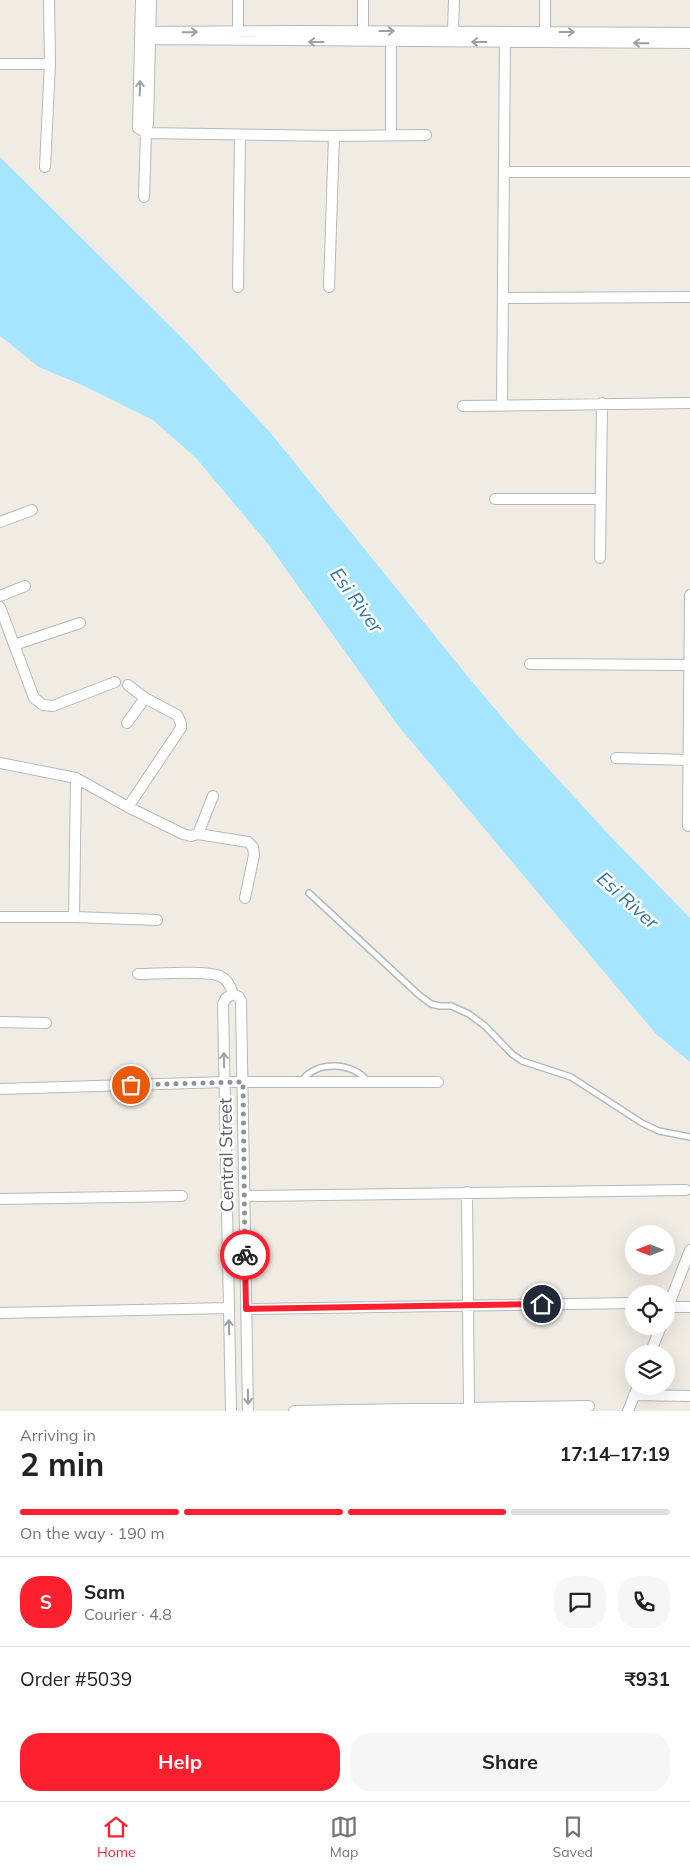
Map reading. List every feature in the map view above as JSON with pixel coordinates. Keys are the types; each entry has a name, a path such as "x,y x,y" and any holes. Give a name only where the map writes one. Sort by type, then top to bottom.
{"street":[{"path":"45,167 50,64 49,0"},
{"path":"141,0 146,36"},
{"path":"151,0 138,128 146,133 334,136 426,135"},
{"path":"238,0 238,31"},
{"path":"363,0 363,31"},
{"path":"453,32 454,0"},
{"path":"545,0 545,32"},
{"path":"146,36 238,31 453,32 505,37 690,43"},
{"path":"146,36 391,42 505,37 545,32 690,33"},
{"path":"502,405 505,37"},
{"path":"390,135 391,42"},
{"path":"0,64 50,64"},
{"path":"144,197 146,133"},
{"path":"238,287 240,135"},
{"path":"329,287 334,136"},
{"path":"504,172 690,172"},
{"path":"503,298 690,298"},
{"path":"600,558 602,403"},
{"path":"463,406 690,403"},
{"path":"495,498 600,499"},
{"path":"0,522 32,510"},
{"path":"0,596 24,586"},
{"path":"688,826 690,595"},
{"path":"0,607 34,698 43,705 54,706 115,682"},
{"path":"14,645 80,622"},
{"path":"530,664 689,665"},
{"path":"128,685 145,698 177,715 181,722 181,728 128,807"},
{"path":"127,723 145,698"},
{"path":"616,758 689,760"},
{"path":"0,763 76,778 128,807 183,834 191,836 198,834 248,842 253,847 254,855 245,898"},
{"path":"74,917 76,778"},
{"path":"198,834 213,796"},
{"path":"0,917 157,920"},
{"path":"138,974 207,973 221,977 230,985 233,994"},
{"name":"Central Street","path":"231,1411 224,1004 226,998 233,994 239,996 241,1002 248,1411"},
{"path":"0,1022 46,1022"},
{"path":"0,1089 225,1082 438,1082"},
{"path":"245,1196 686,1190"},
{"path":"467,1192 469,1409"},
{"path":"0,1199 182,1196"},
{"path":"675,1288 690,1250"},
{"path":"228,1259 245,1259"},
{"path":"246,1309 625,1303"},
{"path":"675,1308 690,1307"},
{"path":"0,1313 229,1308"},
{"path":"230,1360 247,1360"},
{"path":"675,1394 690,1396"},
{"path":"628,1411 634,1395"},
{"path":"294,1411 589,1406"}],"lane":[{"path":"309,893 431,1004 460,1008 485,1026 512,1054 522,1061 571,1077 642,1123 659,1131 690,1137"},
{"path":"302,1081 306,1074 313,1070 337,1066 358,1071 367,1081"}],"water":[{"name":"Esi River","path":"0,157 189,345 269,431 512,729 611,837 690,918 690,1062 656,1034 396,723 268,544 196,458 153,420 82,385 39,367 0,336"}],"way so far":[{"path":"131,1085 243,1082 245,1255"}],"route":[{"path":"245,1255 246,1309 542,1304"}]}
